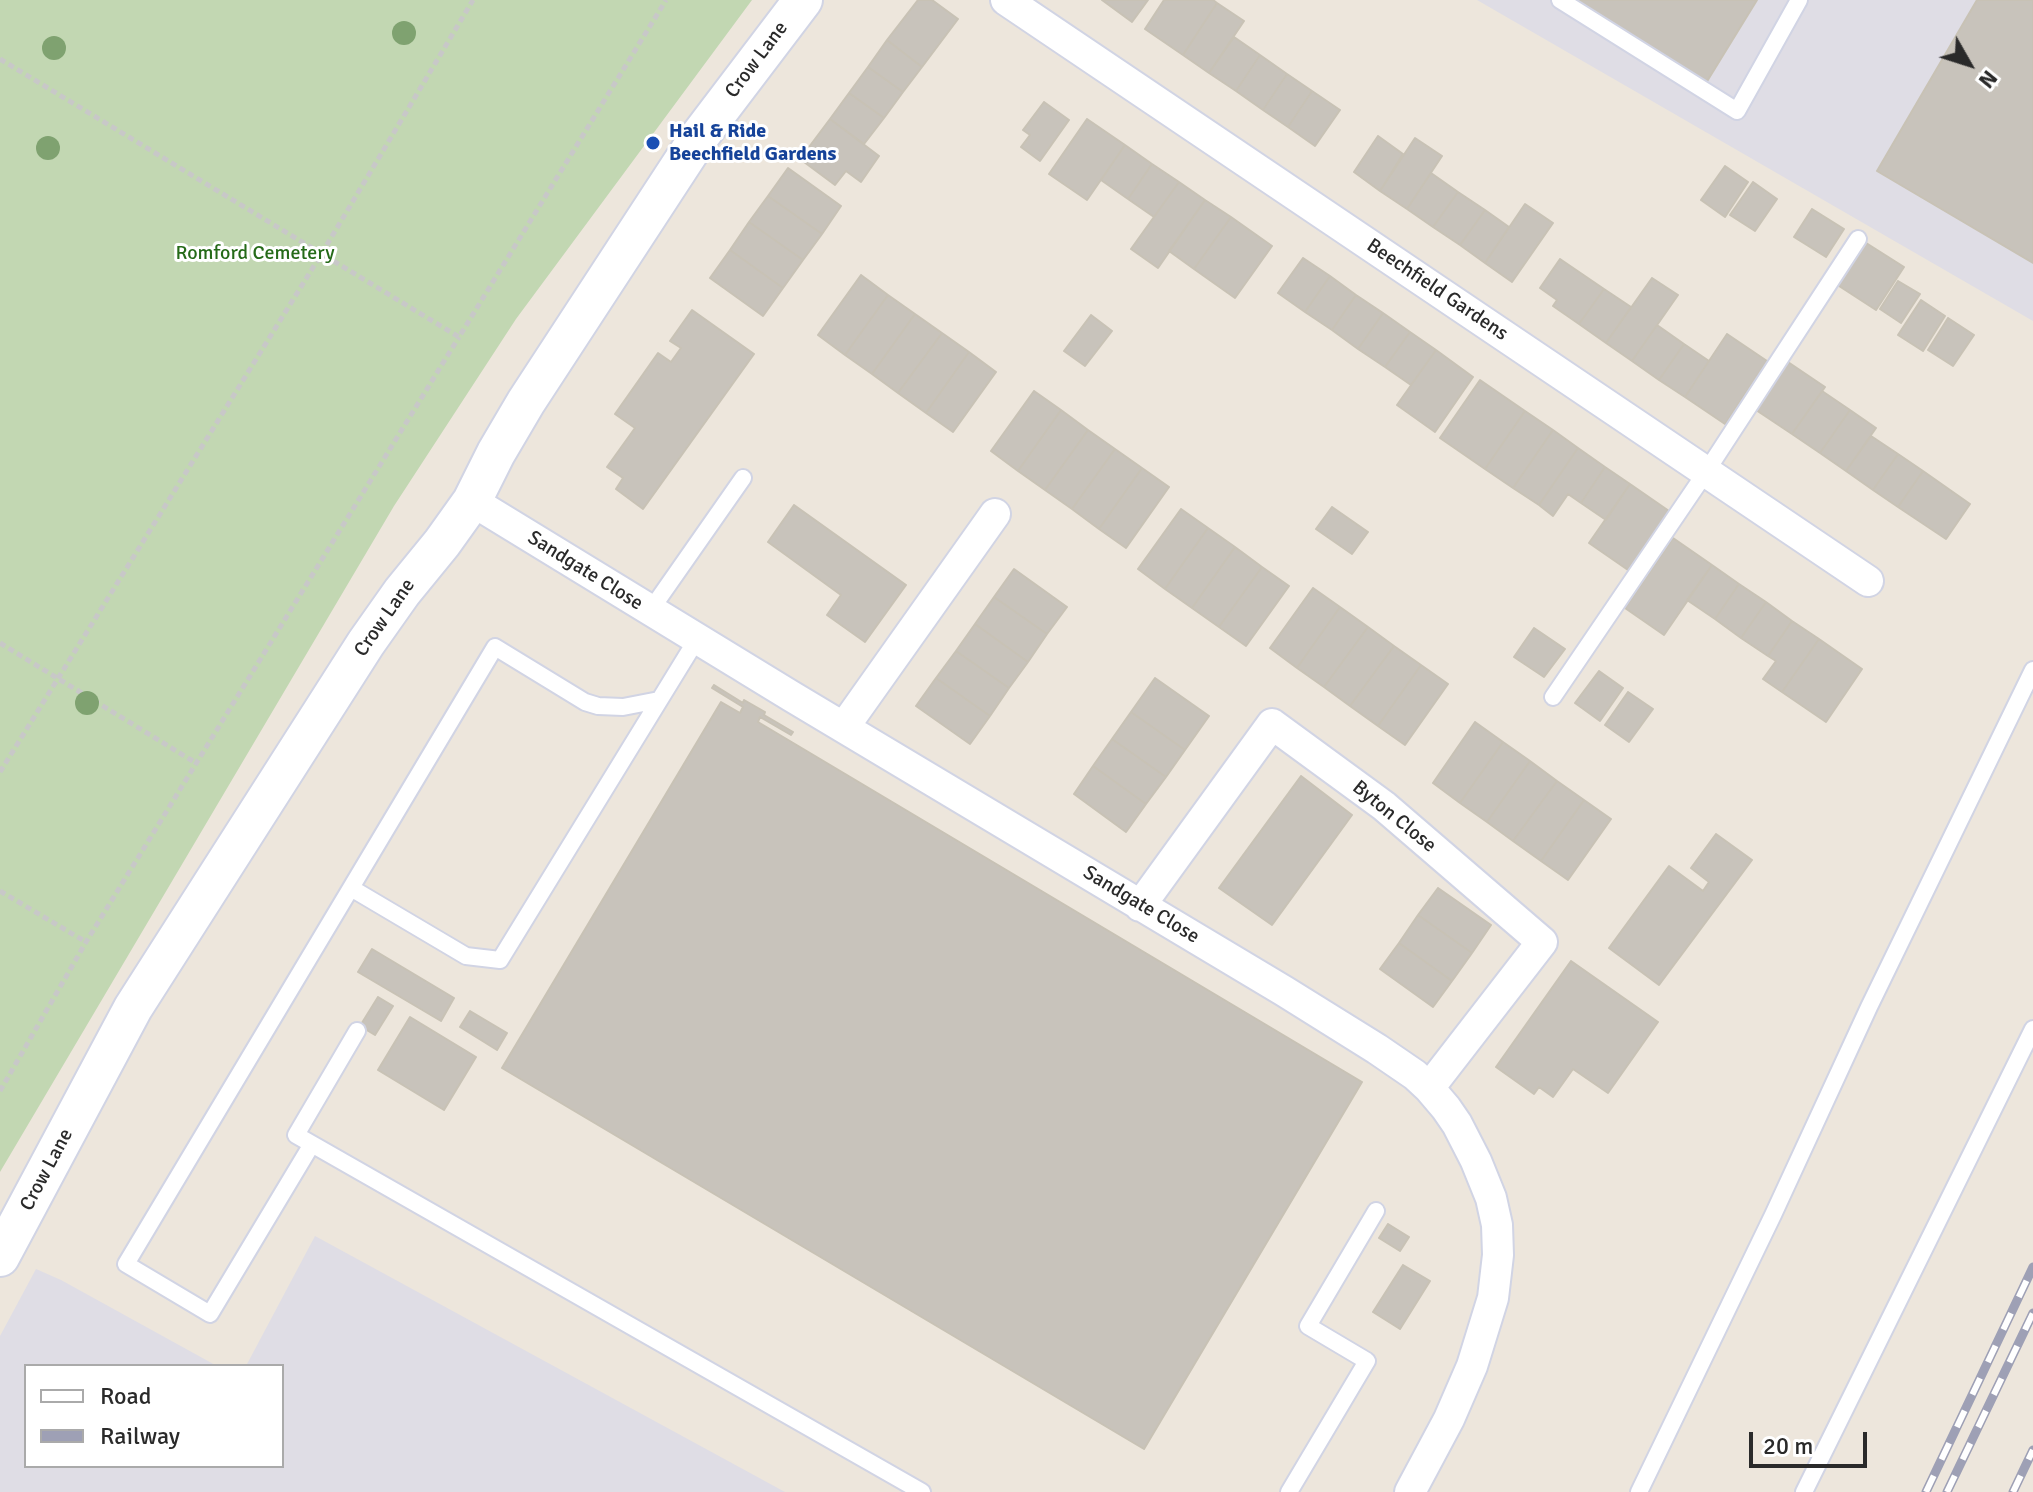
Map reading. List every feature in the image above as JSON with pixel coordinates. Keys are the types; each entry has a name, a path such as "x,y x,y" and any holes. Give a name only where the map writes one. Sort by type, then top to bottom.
{"street":[{"name":"Crow Lane","path":"0,1257 133,1008 366,643 472,501 526,402 699,137 803,0"},
{"name":"Beechfield Gardens","path":"1006,0 1868,581"},
{"name":"Sandgate Close","path":"472,501 1284,991 1415,1075 1429,1088 1457,1124 1476,1161 1491,1198 1497,1225 1498,1255 1493,1298 1472,1366 1449,1419 1410,1492"},
{"path":"844,727 995,514"},
{"name":"Byton Close","path":"1140,906 1272,724 1384,806 1542,942 1429,1088"}],"lane":[{"path":"1560,0 1737,111 1799,0"},
{"path":"1553,697 1706,472 1858,239"},
{"path":"650,611 743,478"},
{"path":"351,888 466,956 500,960 697,639"},
{"path":"312,1144 210,1314 126,1264 495,647 585,702 623,707 659,700"},
{"path":"1639,1492 2033,670"},
{"path":"1804,1492 2033,1029"},
{"path":"357,1031 296,1135 922,1492"},
{"path":"1289,1492 1367,1361 1308,1326 1376,1211"}],"path":[{"path":"0,772 322,253 473,0"},
{"path":"0,1091 86,942 666,0"},
{"path":"0,59 459,337"},
{"path":"0,643 196,763"},
{"path":"0,891 86,942"}],"shaded area":[{"path":"1477,0 2033,0 2033,321"},
{"path":"315,1236 785,1492 0,1492 0,1336 36,1269 213,1364 24,1364 24,1468 284,1468 284,1364 247,1364"}],"green space":[{"name":"Romford Cemetery","path":"0,0 752,0 516,319 394,506 0,1172"}],"building":[{"path":"918,0 932,0 958,19 922,67 887,40"},
{"path":"1102,0 1148,0 1132,22"},
{"path":"1164,0 1213,0 1217,3 1183,55 1145,29"},
{"path":"1571,0 1757,0 1706,83"},
{"path":"1977,0 2033,0 2033,263 1877,171"},
{"path":"1217,3 1244,21 1209,73 1183,55"},
{"path":"1234,37 1260,55 1236,91 1209,73"},
{"path":"887,40 922,67 903,92 868,67"},
{"path":"1260,55 1287,74 1263,110 1236,91"},
{"path":"868,67 903,92 884,118 849,93"},
{"path":"1287,74 1312,91 1288,127 1263,110"},
{"path":"1312,91 1340,110 1315,146 1288,127"},
{"path":"849,93 884,118 864,144 830,119"},
{"path":"1044,102 1069,120 1040,161 1021,147 1030,135 1023,130"},
{"path":"830,119 879,156 861,182 846,171 835,185 800,159"},
{"path":"1087,119 1125,145 1087,200 1049,174"},
{"path":"1378,136 1403,154 1380,191 1354,172"},
{"path":"1415,138 1442,156 1407,209 1380,191"},
{"path":"1125,145 1152,164 1128,199 1101,180"},
{"path":"1152,164 1179,182 1154,217 1128,199"},
{"path":"1725,166 1748,182 1725,217 1701,200"},
{"path":"788,168 841,206 822,234 768,196"},
{"path":"1431,173 1458,192 1433,227 1407,209"},
{"path":"1179,182 1205,200 1158,268 1131,249"},
{"path":"1753,182 1777,199 1755,231 1730,215"},
{"path":"1458,192 1485,210 1460,245 1433,227"},
{"path":"768,196 822,234 803,260 749,222"},
{"path":"1205,200 1231,217 1194,269 1169,251"},
{"path":"1525,204 1553,223 1512,282 1485,263"},
{"path":"1812,209 1844,229 1826,257 1794,237"},
{"path":"1485,210 1509,227 1485,263 1460,245"},
{"path":"1231,217 1272,246 1235,298 1194,269"},
{"path":"749,222 803,260 783,288 730,250"},
{"path":"1863,241 1904,267 1876,310 1836,284"},
{"path":"730,250 783,288 763,316 710,278"},
{"path":"1303,258 1330,276 1305,312 1278,293"},
{"path":"1560,259 1604,289 1579,324 1553,306 1557,300 1540,288"},
{"path":"861,275 888,295 845,355 818,335"},
{"path":"1330,276 1356,295 1332,330 1305,312"},
{"path":"1652,278 1678,295 1632,361 1606,343"},
{"path":"1898,281 1920,294 1901,323 1880,309"},
{"path":"1604,289 1631,307 1606,343 1579,324"},
{"path":"888,295 915,314 872,374 845,355"},
{"path":"1356,295 1383,313 1358,349 1332,330"},
{"path":"1921,300 1945,316 1923,351 1898,335"},
{"path":"692,310 754,354 643,509 616,489 623,478 607,467 635,428 615,414 658,353 671,362 681,348 670,341"},
{"path":"1383,313 1410,332 1385,367 1358,349"},
{"path":"915,314 942,333 898,393 872,374"},
{"path":"1091,315 1112,331 1085,366 1064,351"},
{"path":"1948,318 1974,335 1953,366 1928,350"},
{"path":"1657,325 1684,344 1659,380 1632,361"},
{"path":"1410,332 1436,350 1411,385 1385,367"},
{"path":"942,333 969,352 926,413 898,393"},
{"path":"1727,334 1767,361 1725,424 1685,397"},
{"path":"1684,344 1709,361 1685,397 1659,380"},
{"path":"1436,350 1473,377 1435,432 1397,405"},
{"path":"969,352 996,372 953,432 926,413"},
{"path":"1785,360 1825,387 1792,434 1753,408"},
{"path":"1480,380 1525,411 1485,469 1440,438"},
{"path":"1034,391 1061,410 1018,471 991,451"},
{"path":"1822,391 1850,410 1820,453 1792,434"},
{"path":"1061,410 1088,430 1045,490 1018,471"},
{"path":"1850,410 1876,428 1846,471 1820,453"},
{"path":"1525,411 1553,430 1513,488 1485,469"},
{"path":"1088,430 1115,449 1072,509 1045,490"},
{"path":"1553,430 1578,448 1539,505 1513,488"},
{"path":"1871,436 1898,454 1873,490 1846,471"},
{"path":"1578,448 1605,467 1581,503 1568,494 1553,516 1539,505"},
{"path":"1115,449 1142,468 1099,529 1072,509"},
{"path":"1898,454 1923,471 1898,507 1873,490"},
{"path":"1605,467 1630,484 1606,520 1581,503"},
{"path":"1142,468 1169,487 1126,548 1099,529"},
{"path":"1923,471 1970,504 1946,539 1898,507"},
{"path":"1630,484 1669,511 1628,570 1589,543"},
{"path":"794,505 906,585 865,642 827,615 841,595 768,542"},
{"path":"1332,507 1368,532 1352,554 1316,529"},
{"path":"1181,509 1208,528 1165,589 1138,569"},
{"path":"1208,528 1235,547 1192,608 1165,589"},
{"path":"1673,538 1712,565 1664,635 1625,608"},
{"path":"1235,547 1262,567 1219,627 1192,608"},
{"path":"1712,565 1739,584 1715,619 1687,600"},
{"path":"1262,567 1289,586 1246,646 1219,627"},
{"path":"1014,569 1067,607 1047,634 994,597"},
{"path":"1739,584 1766,602 1741,638 1715,619"},
{"path":"1313,588 1340,607 1297,668 1270,648"},
{"path":"994,597 1047,634 1028,662 975,624"},
{"path":"1766,602 1792,621 1768,656 1741,638"},
{"path":"1340,607 1368,627 1324,687 1297,668"},
{"path":"1792,621 1819,639 1782,692 1763,679 1776,661 1768,656"},
{"path":"975,624 1028,662 1009,688 956,651"},
{"path":"1368,627 1394,646 1350,706 1324,687"},
{"path":"1534,628 1565,649 1544,677 1514,657"},
{"path":"1819,639 1862,669 1826,722 1782,692"},
{"path":"1394,646 1421,665 1378,726 1350,706"},
{"path":"956,651 1009,688 990,716 936,678"},
{"path":"1421,665 1448,684 1405,745 1378,726"},
{"path":"1599,671 1623,688 1600,721 1575,703"},
{"path":"936,678 990,716 970,744 916,706"},
{"path":"1155,678 1209,716 1185,750 1131,712"},
{"path":"714,685 765,712 764,715 793,732 791,735 760,717 758,722 1362,1082 1144,1449 502,1068 721,702 740,713 743,707 712,688"},
{"path":"1628,692 1653,709 1629,742 1605,725"},
{"path":"1131,712 1185,750 1166,777 1112,739"},
{"path":"1475,722 1503,742 1460,803 1433,783"},
{"path":"1112,739 1166,777 1146,804 1093,766"},
{"path":"1503,742 1530,761 1487,822 1460,803"},
{"path":"1530,761 1557,781 1513,841 1487,822"},
{"path":"1093,766 1146,804 1126,832 1074,794"},
{"path":"1301,776 1352,815 1272,925 1219,888"},
{"path":"1557,781 1584,800 1541,861 1513,841"},
{"path":"1584,800 1611,819 1568,880 1541,861"},
{"path":"1716,834 1752,860 1659,985 1609,948 1669,866 1703,891 1709,882 1691,868"},
{"path":"1438,888 1491,925 1472,953 1418,915"},
{"path":"1418,915 1472,953 1452,981 1399,943"},
{"path":"1399,943 1452,981 1433,1007 1380,969"},
{"path":"372,949 454,998 441,1021 358,972"},
{"path":"1571,961 1658,1022 1608,1093 1573,1069 1553,1097 1539,1087 1534,1094 1496,1067"},
{"path":"378,997 393,1006 375,1035 360,1026"},
{"path":"470,1011 507,1033 497,1050 460,1027"},
{"path":"410,1017 476,1057 444,1110 378,1070"},
{"path":"1388,1224 1409,1237 1400,1251 1379,1238"},
{"path":"1403,1265 1430,1281 1400,1329 1373,1312"}],"railway":[{"path":"1926,1492 2033,1267"},
{"path":"1947,1492 2033,1313"},
{"path":"2013,1492 2033,1450"}],"place":[{"name":"Hail & Ride Beechfield Gardens","path":"653,143"}]}
